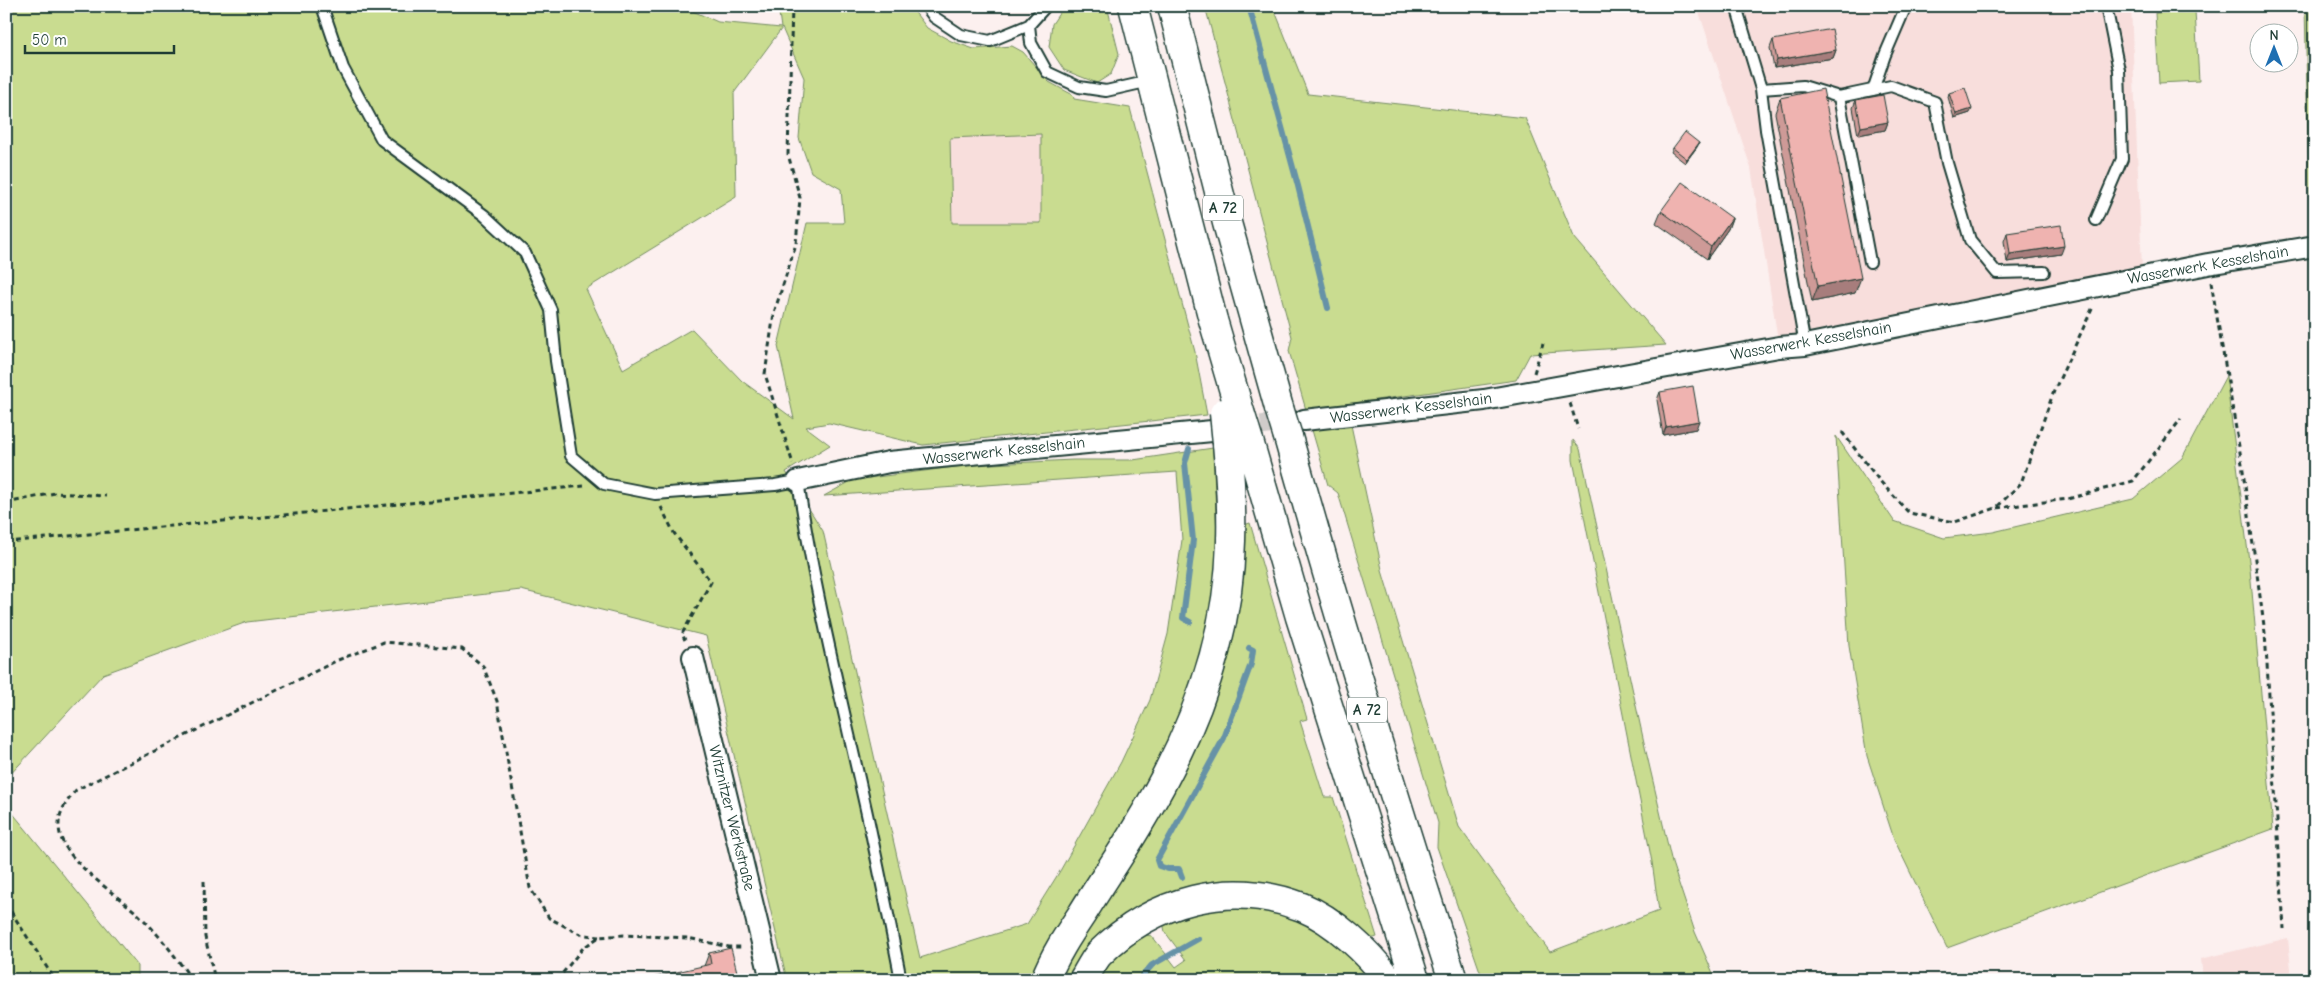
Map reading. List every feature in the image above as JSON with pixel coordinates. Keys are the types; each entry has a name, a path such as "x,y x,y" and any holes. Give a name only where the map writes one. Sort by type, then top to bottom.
{"highway":[{"name":"A 72","path":"1133,6 1214,320 1230,428 1300,617 1415,980"},
{"name":"A 72","path":"1172,6 1227,223 1279,408 1296,429 1339,621 1390,787 1453,980"},
{"path":"1044,980 1061,947 1141,821 1171,768 1207,684 1215,654 1228,585 1231,534 1230,428"},
{"path":"1082,980 1098,955 1138,922 1177,904 1224,894 1265,896 1303,908 1341,930 1378,965 1389,980"}],"street":[{"name":"Wasserwerk Kesselshain","path":"1296,429 1565,386 1779,347 1805,345 2208,264 2315,246"},
{"name":"Wasserwerk Kesselshain","path":"798,481 890,462 1230,428"},
{"name":"Witznitzer Werkstraße","path":"693,656 771,980"}],"lane":[{"path":"322,6 343,68 382,140 484,215 525,252 551,310 556,361 572,456 604,484 655,494 775,485 798,481 805,530 834,675 869,823 901,980"},
{"path":"926,6 934,17 961,35 990,40 1030,25 1046,6"},
{"path":"1736,6 1761,89 1766,130 1805,345"},
{"path":"1873,90 1885,55 1906,6"},
{"path":"2096,220 2122,159 2119,70 2106,6"},
{"path":"1030,25 1031,43 1047,72 1079,87 1106,91 1151,81"},
{"path":"1761,89 1803,86 1839,97 1891,86 1935,102 1947,163 1970,240 1997,273 2044,272"},
{"path":"1839,97 1870,262"}],"path":[{"path":"792,6 788,154 800,198 796,244 774,313 765,374 798,481"},
{"path":"2208,264 2242,464 2265,633 2284,929"},
{"path":"1996,508 2021,483 2054,391 2103,285"},
{"path":"1528,392 1543,343"},
{"path":"1565,386 1578,429"},
{"path":"1842,432 1879,480 1909,513 1955,522 1996,508 2068,499 2133,481 2181,419"},
{"path":"6,542 604,484"},
{"path":"6,503 55,493 106,496"},
{"path":"655,494 674,533 711,582 682,634 693,656"},
{"path":"192,980 170,947 141,916 78,863 60,837 58,821 62,808 76,790 338,660 384,642 462,649 483,666 497,701 530,888 549,918 580,934 688,938 729,947 763,946"},
{"path":"204,881 206,938 215,980"},
{"path":"6,904 55,980"},
{"path":"557,980 583,948 599,936"}],"shaded area":[{"path":"1697,6 2131,6 2142,269 1824,329 1779,347 1751,168"},
{"path":"1042,134 1041,223 952,223 950,137"},
{"path":"2288,938 2292,980 2203,980 2201,959"}],"green space":[{"path":"6,6 681,6 718,22 781,28 778,6 910,6 927,28 951,41 974,49 1012,46 1023,52 1049,82 1073,95 1074,99 1130,108 1195,352 1207,415 923,445 829,423 806,427 830,445 786,472 823,531 920,958 1027,924 1060,871 1121,762 1150,700 1168,634 1182,540 1177,472 824,496 853,480 971,465 1073,460 1133,460 1213,448 1218,557 1210,619 1195,680 1173,738 1032,980 787,980 706,636 521,590 247,622 103,674 6,779","holes":["782,28 804,78 799,138 811,172 841,189 844,223 807,223 778,346 794,419 742,381 692,329 623,369 586,289 736,197 734,93","1041,134 1041,223 952,223 950,138"]},
{"path":"1064,6 1107,6 1119,54 1111,74 1097,83 1064,70 1049,47 1052,24"},
{"path":"1205,6 1273,6 1308,94 1525,118 1574,237 1666,345 1530,354 1516,380 1306,410 1289,351 1292,337"},
{"path":"2305,6 2315,6 2315,228 2310,229"},
{"path":"2195,11 2199,81 2159,83 2155,13"},
{"path":"2226,376 2250,569 2273,829 1947,948 1894,839 1867,756 1849,646 1836,436 1894,521 1944,538 1993,532 2133,499 2182,458"},
{"path":"1351,425 1383,574 1459,827 1550,952 1659,911 1652,862 1573,460 1573,440 1580,449 1672,863 1695,932 1716,980 1483,980 1437,847 1438,823 1338,493 1328,485 1312,430"},
{"path":"1250,523 1307,719 1300,721 1324,797 1333,797 1377,937 1367,940 1226,884 1069,980 1055,980 1162,807 1241,526"},
{"path":"6,805 138,966 138,980 6,980"},
{"path":"1244,904 1317,924 1376,980 1094,980 1116,952 1140,934 1152,936 1176,967 1186,960 1165,932 1163,922 1181,914"}],"building":[{"path":"1832,29 1836,50 1777,60 1773,40"},
{"path":"1965,88 1972,109 1956,114 1949,93"},
{"path":"1823,89 1861,278 1818,286 1780,98"},
{"path":"1883,95 1888,122 1861,127 1856,100"},
{"path":"1685,132 1699,143 1687,159 1673,148"},
{"path":"1682,182 1732,218 1711,247 1661,211"},
{"path":"2061,225 2064,246 2010,254 2007,233"},
{"path":"1693,386 1699,421 1666,427 1660,392"},
{"path":"731,948 739,980 643,980 711,964 709,953"}],"waterway":[{"path":"1249,6 1298,186 1328,308"},
{"path":"1189,449 1185,463 1193,540 1183,618 1190,622"},
{"path":"1182,877 1179,869 1168,869 1159,866 1157,860 1224,738 1251,664 1253,650 1249,648"},
{"path":"1139,980 1152,965 1198,939"}],"tunnel":[{"path":"1231,429 1297,421"}]}
